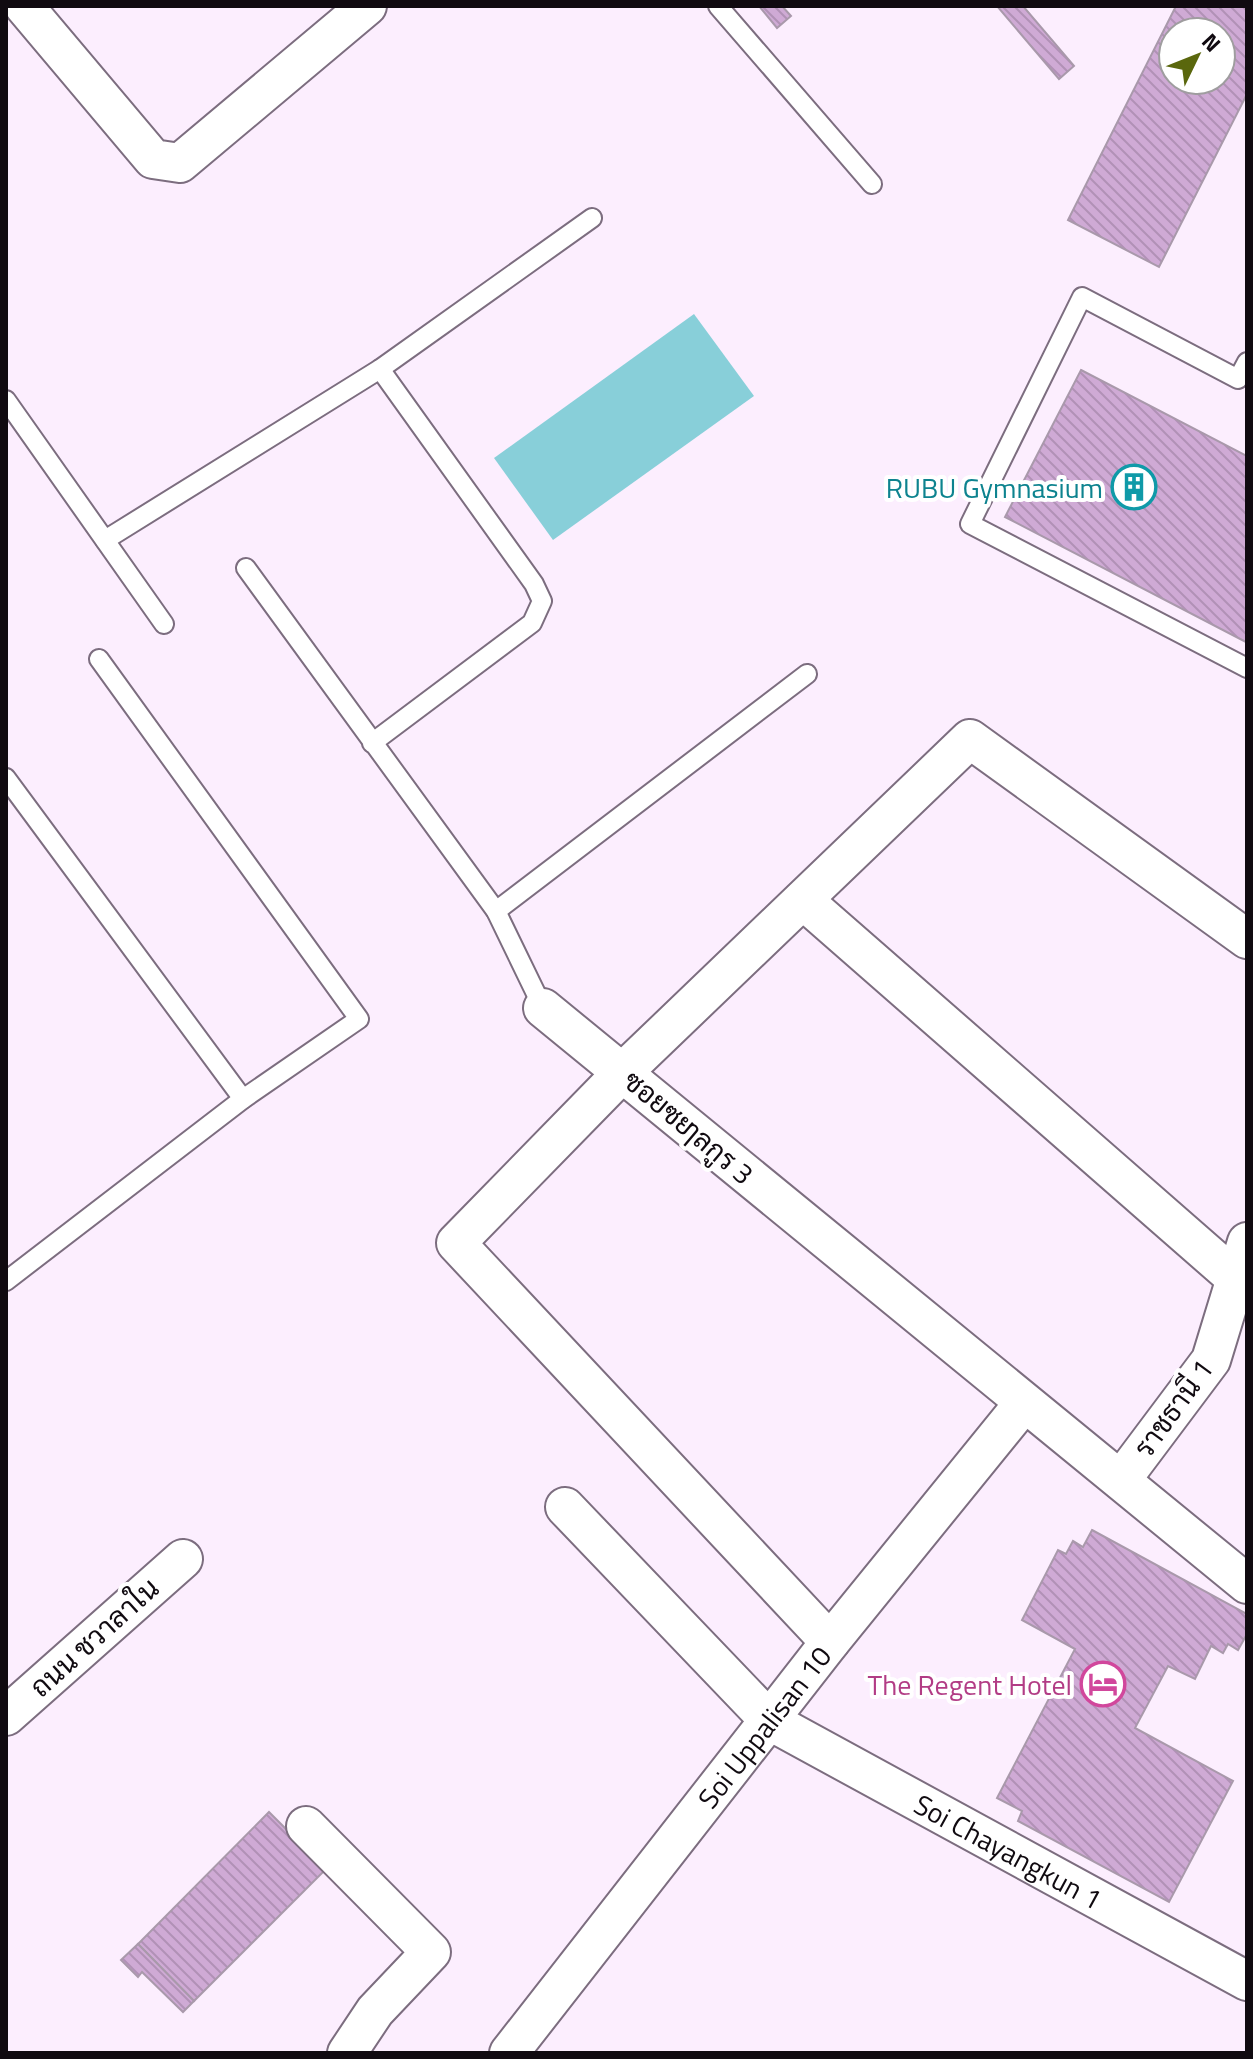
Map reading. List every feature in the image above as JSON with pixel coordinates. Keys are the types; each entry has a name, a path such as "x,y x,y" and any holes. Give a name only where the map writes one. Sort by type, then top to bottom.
{"street":[{"path":"24,6 153,159 180,163 367,6"},
{"path":"830,1642 456,1243 623,1072 970,739 1247,939"},
{"path":"803,900 1241,1259"},
{"name":"ซอยซยๅลกูร 3","path":"543,1008 1247,1584"},
{"name":"ราชธานี 1","path":"1121,1480 1211,1360 1241,1259"},
{"name":"Soi Uppalisan 10","path":"509,2053 830,1642 1024,1403"},
{"name":"Soi Chayangkun 1","path":"565,1507 770,1721 1247,1981"},
{"name":"ถนน ชวาลาใน","path":"6,1716 183,1559"},
{"path":"306,1826 431,1952 375,2011 347,2053"}],"lane":[{"path":"718,6 872,184"},
{"path":"105,540 380,369 592,218"},
{"path":"1247,362 1238,379 1082,297 970,524 1247,668"},
{"path":"372,743 532,623 542,601 534,584 380,369"},
{"path":"6,400 164,624"},
{"name":"ซอยซยๅลกูร 3","path":"246,568 496,911 543,1008"},
{"path":"6,1281 243,1099 359,1019 99,659"},
{"path":"496,911 807,674"},
{"path":"6,778 243,1099"}],"water":[{"path":"694,314 754,396 553,540 494,458"}],"building":[{"path":"759,6 782,6 791,16 777,28"},
{"path":"997,6 1023,6 1074,66 1059,79"},
{"path":"1176,6 1247,6 1247,94 1159,267 1068,220 1157,44 1157,96 1237,96 1237,16 1171,16"},
{"name":"RUBU Gymnasium","path":"1081,370 1247,456 1246,642 1005,517"},
{"path":"1092,1530 1247,1614 1247,1634 1238,1650 1228,1644 1223,1653 1211,1646 1195,1679 1168,1666 1135,1728 1233,1781 1169,1902 1018,1821 1022,1811 997,1798 1075,1649 1022,1620 1058,1550 1066,1554 1073,1541 1083,1547"},
{"path":"269,1812 326,1869 194,2001 138,1944"},
{"path":"138,1944 194,2001 183,2012 142,1972 138,1977 121,1960"}],"place":[{"name":"RUBU Gymnasium","path":"1134,487"},
{"name":"The Regent Hotel","path":"1103,1684"}]}
